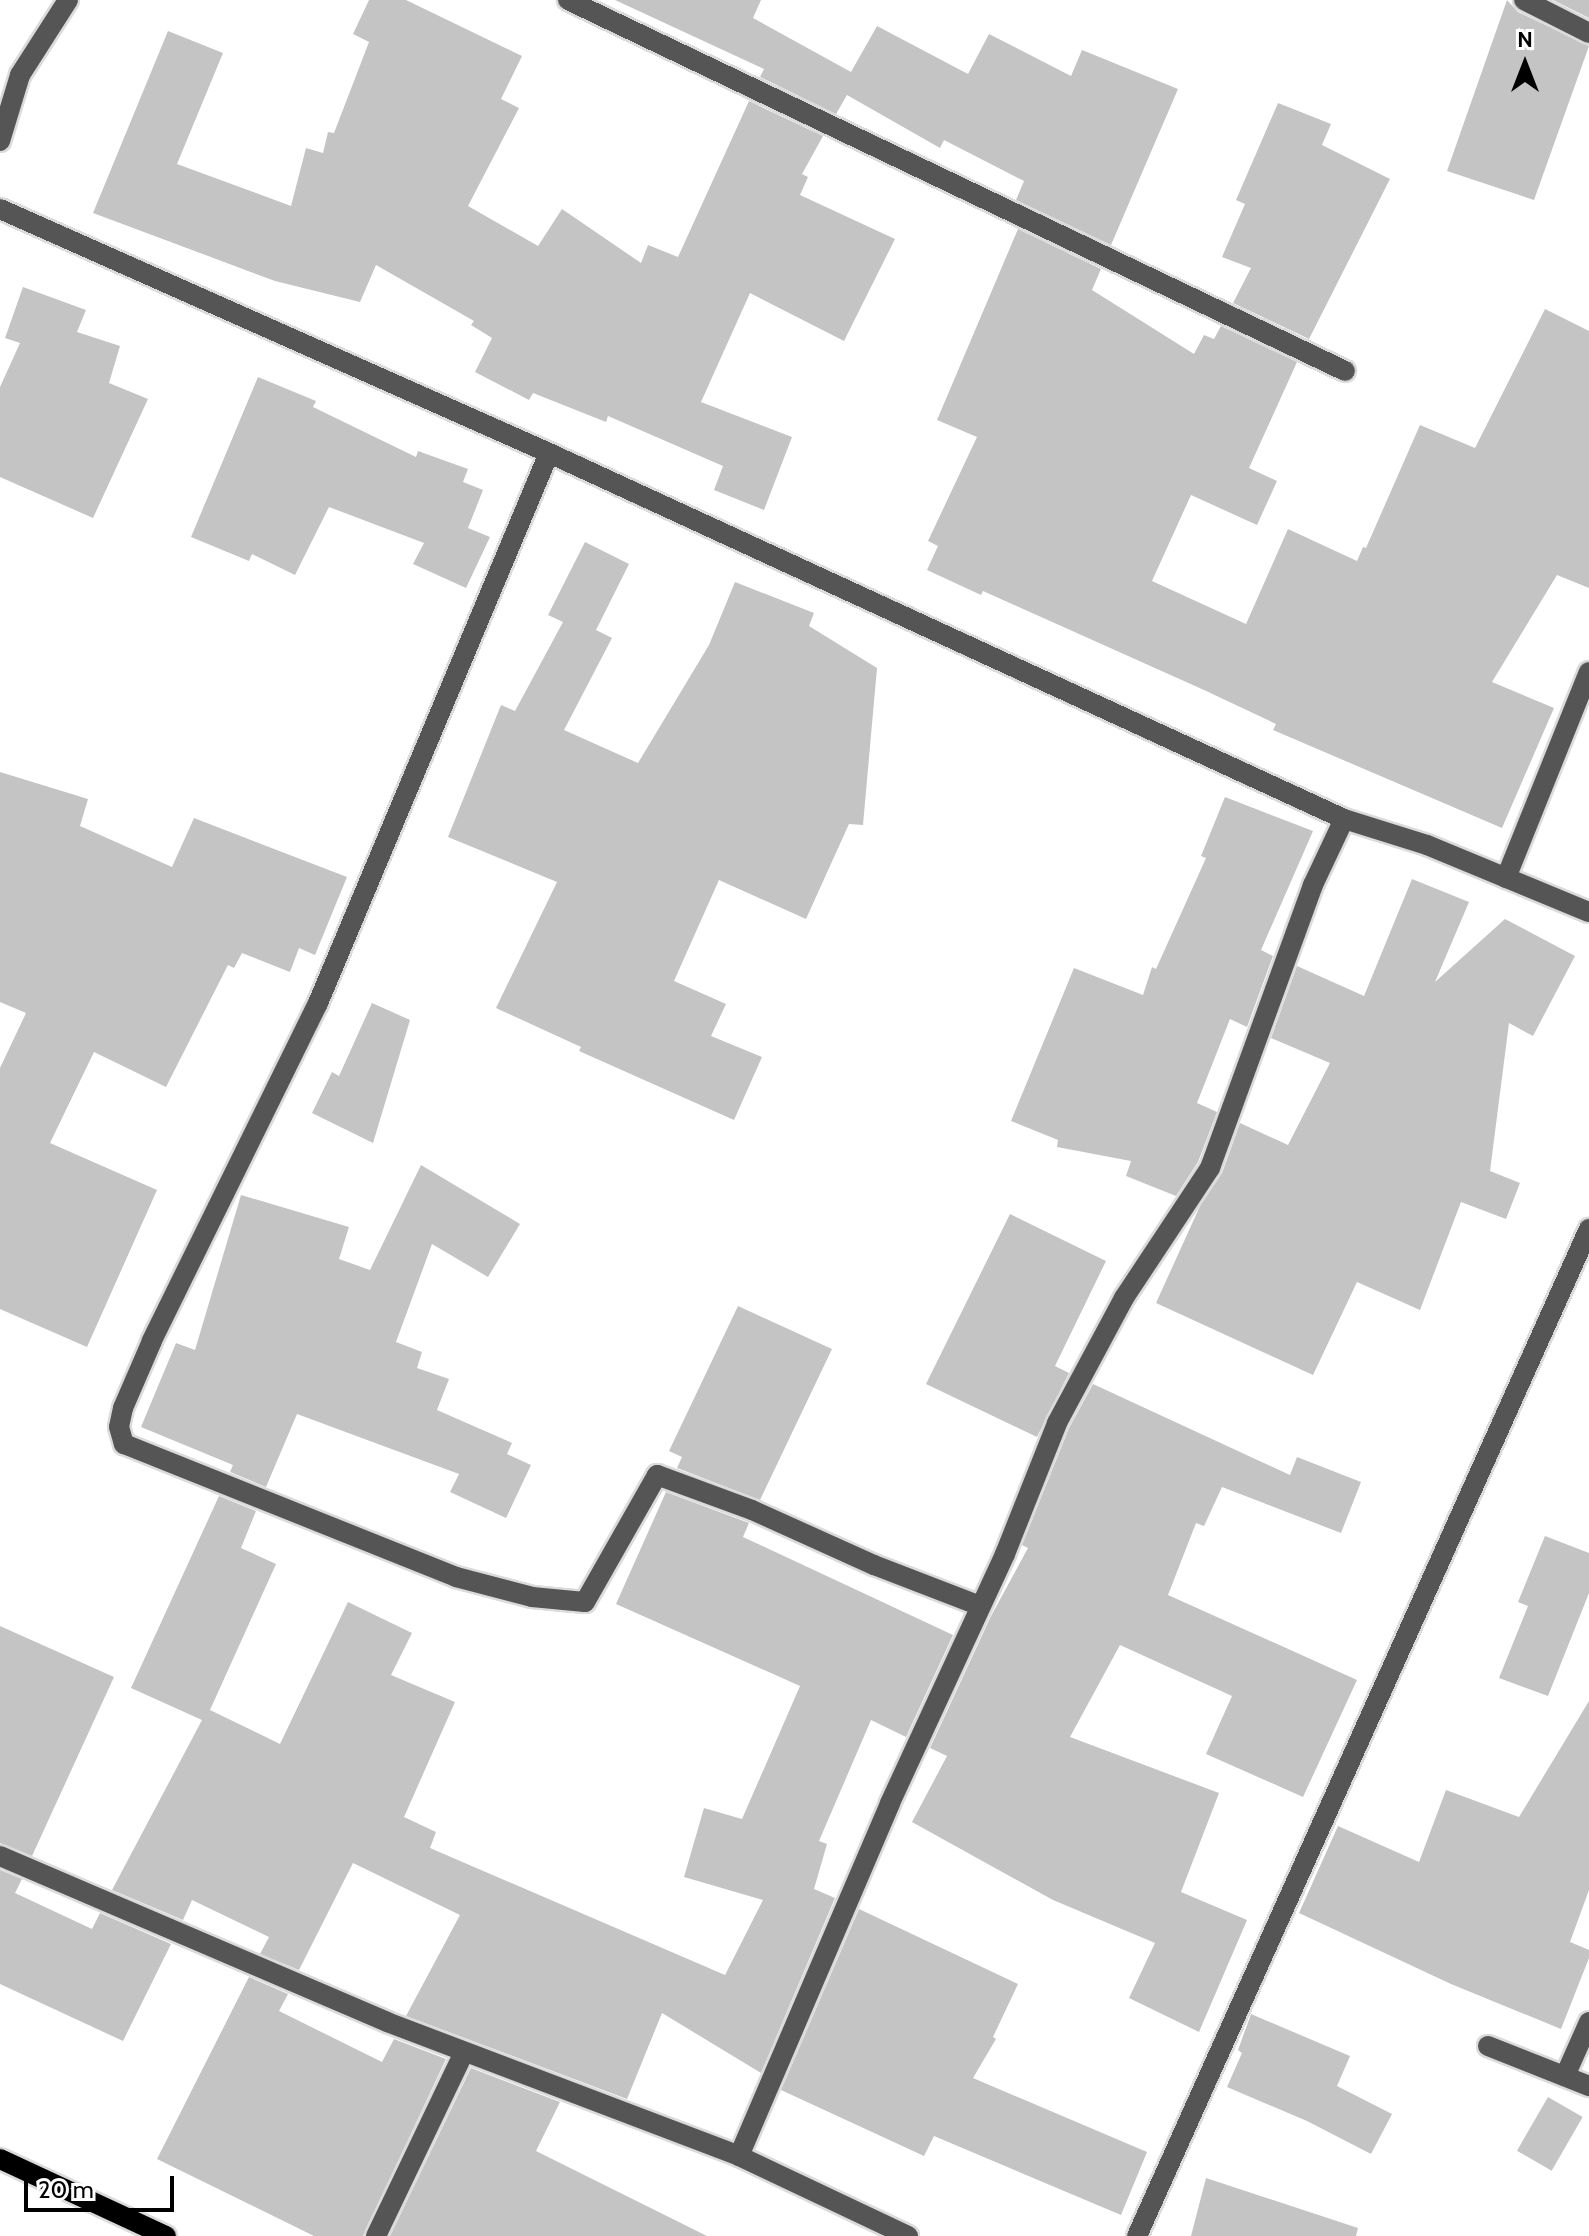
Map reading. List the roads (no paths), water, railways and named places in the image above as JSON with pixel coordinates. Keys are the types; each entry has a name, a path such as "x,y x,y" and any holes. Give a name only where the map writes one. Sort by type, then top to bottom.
{"main road":[{"path":"0,2159 166,2236"}],"street":[{"path":"0,141 20,75 68,0"},
{"path":"568,0 1345,371"},
{"path":"1524,0 1589,33"},
{"path":"0,209 549,453 1344,819 1427,845 1589,912"},
{"path":"549,453 318,1003 146,1354 123,1408 119,1427 124,1444 456,1577 532,1597 585,1602 657,1475 752,1510 874,1565 980,1606"},
{"path":"1506,878 1589,672"},
{"path":"739,2156 840,1917 1005,1554 1057,1423 1124,1298 1210,1168 1313,885 1344,819"},
{"path":"1137,2236 1589,1229"},
{"path":"0,1856 464,2052 739,2156 908,2236"},
{"path":"1565,2076 1589,2022"},
{"path":"1488,2046 1589,2086"},
{"path":"376,2236 464,2052"}]}
